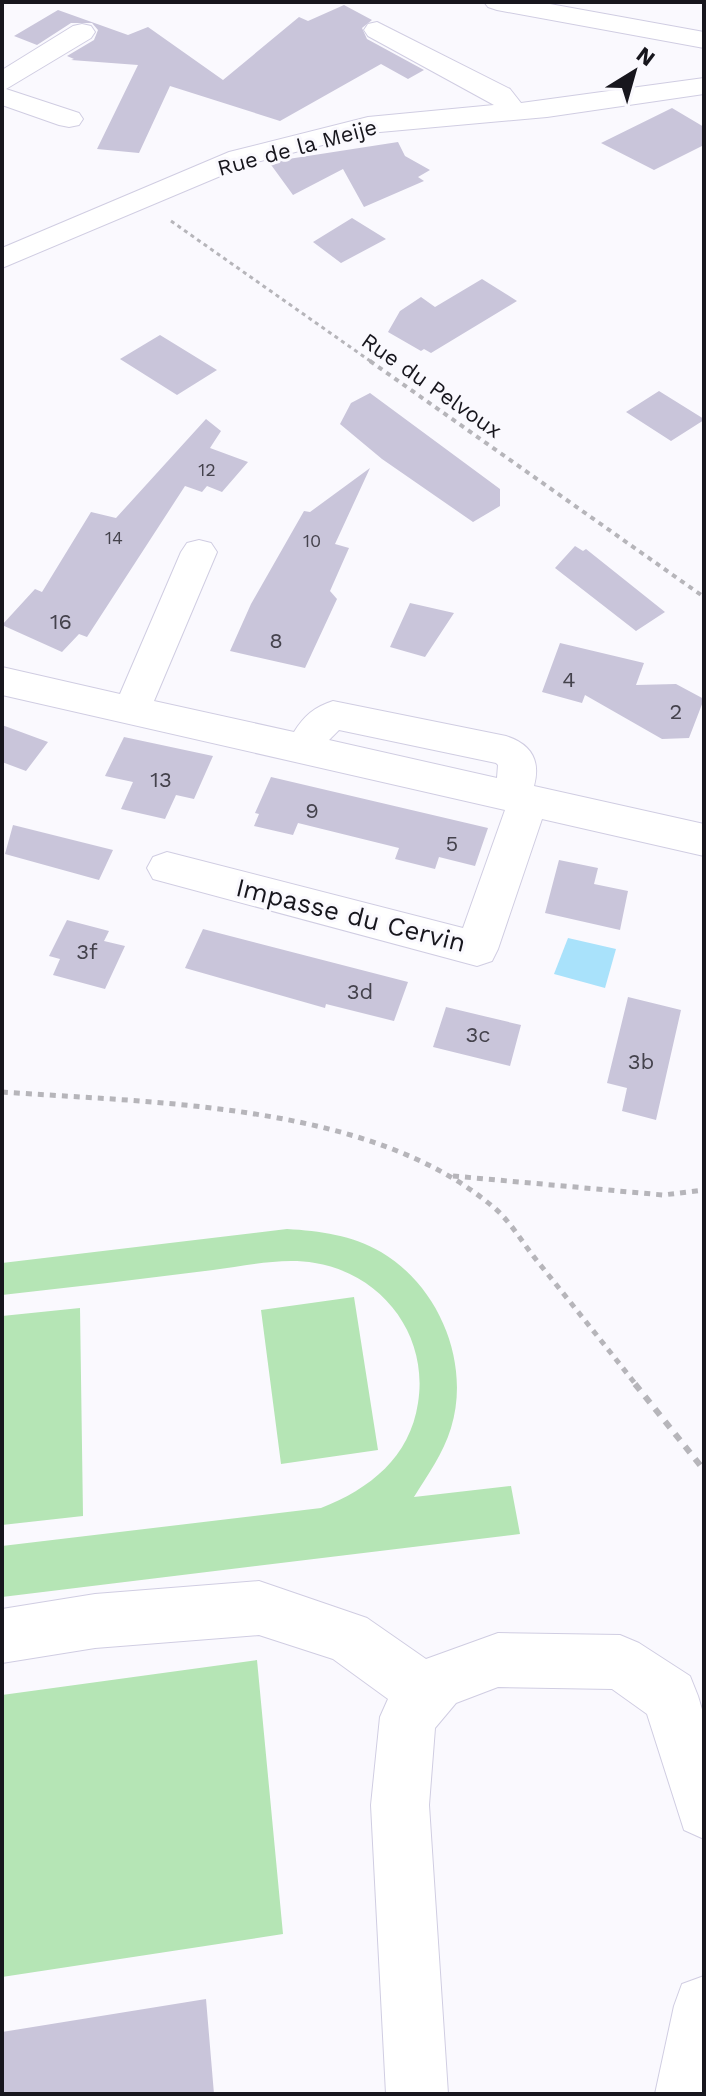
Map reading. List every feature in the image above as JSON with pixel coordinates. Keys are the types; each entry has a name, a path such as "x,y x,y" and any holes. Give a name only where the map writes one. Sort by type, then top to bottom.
{"street":[{"path":"497,2 704,40"},
{"path":"377,30 500,95 514,112"},
{"path":"2,82 82,32"},
{"path":"31,106 49,93 52,76 73,60"},
{"name":"Rue de la Meije","path":"2,259 239,158 368,125 514,112 704,86"},
{"path":"2,96 69,119"},
{"path":"131,712 199,552"},
{"path":"2,681 704,840"},
{"name":"Impasse du Cervin","path":"167,868 477,949 520,798"},
{"path":"2,1636 95,1621 259,1608 348,1637 428,1694"},
{"path":"417,2094 400,1805 408,1717 438,1682 498,1660 620,1662 670,1696 704,1810"},
{"path":"686,2094 704,2006"}],"path":[{"name":"Rue du Pelvoux","path":"141,200 704,597"},
{"path":"2,1092 243,1110 372,1142 452,1176 495,1208 704,1470"},
{"path":"452,1176 663,1195 704,1190"}],"green space":[{"path":"287,1229 336,1235 370,1246 401,1267 419,1285 434,1305 445,1328 457,1378 451,1428 435,1464 414,1497 511,1486 520,1534 2,1597 2,1546 321,1508 371,1481 397,1455 414,1422 418,1403 416,1354 396,1312 380,1294 339,1269 302,1261 277,1262 2,1295 2,1263"},
{"path":"354,1297 378,1450 281,1464 261,1310"},
{"path":"80,1308 83,1516 2,1525 2,1316"},
{"path":"257,1660 283,1934 2,1977 2,1695"}],"water":[{"path":"568,938 616,949 605,988 554,974"}],"building":[{"path":"344,5 372,20 362,28 367,39 424,70 408,79 381,64 280,121 170,86 139,153 97,149 138,65 71,60 74,59 67,56 94,40 98,30 92,23 71,23 37,45 14,36 58,10 128,35 148,27 223,80 299,17 308,21"},
{"path":"672,108 704,127 704,145 654,170 601,143"},
{"path":"398,142 405,156 430,170 418,177 424,181 364,207 343,169 293,195 269,162"},
{"path":"352,218 386,239 341,263 313,242"},
{"path":"482,279 517,301 431,353 424,349 421,351 388,332 400,311 421,297 435,307"},
{"path":"160,335 217,370 177,395 120,359"},
{"path":"659,391 704,420 671,441 626,412"},
{"path":"370,393 500,489 500,506 473,522 382,459 340,424 351,403"},
{"path":"206,419 221,431 210,448 248,462 222,492 207,486 202,492 185,486 87,637 79,634 62,652 2,625 35,589 42,592 91,512 116,518"},
{"path":"370,468 335,544 349,548 330,591 337,599 305,668 230,651 251,604 304,511 310,512"},
{"path":"575,546 583,551 586,549 665,612 636,631 555,568"},
{"path":"410,603 454,613 425,657 390,647"},
{"path":"560,643 644,663 636,685 676,684 704,699 689,738 662,739 585,695 582,703 542,692"},
{"path":"2,725 48,742 26,771 2,762"},
{"path":"124,737 213,756 194,799 176,795 165,819 121,809 133,782 105,776"},
{"path":"271,777 488,828 475,866 439,857 435,869 395,859 399,848 298,823 293,835 254,826 259,814 255,813"},
{"path":"13,825 113,850 99,880 5,854"},
{"path":"559,860 598,868 594,884 628,891 620,930 545,913"},
{"path":"67,920 109,931 104,941 125,946 105,989 53,975 60,959 49,956"},
{"path":"203,929 408,982 394,1021 326,1004 325,1008 185,968"},
{"path":"628,997 681,1010 656,1120 622,1111 627,1088 607,1083"},
{"path":"446,1007 521,1025 510,1066 433,1047"},
{"path":"206,1999 214,2094 2,2094 2,2032"}]}
